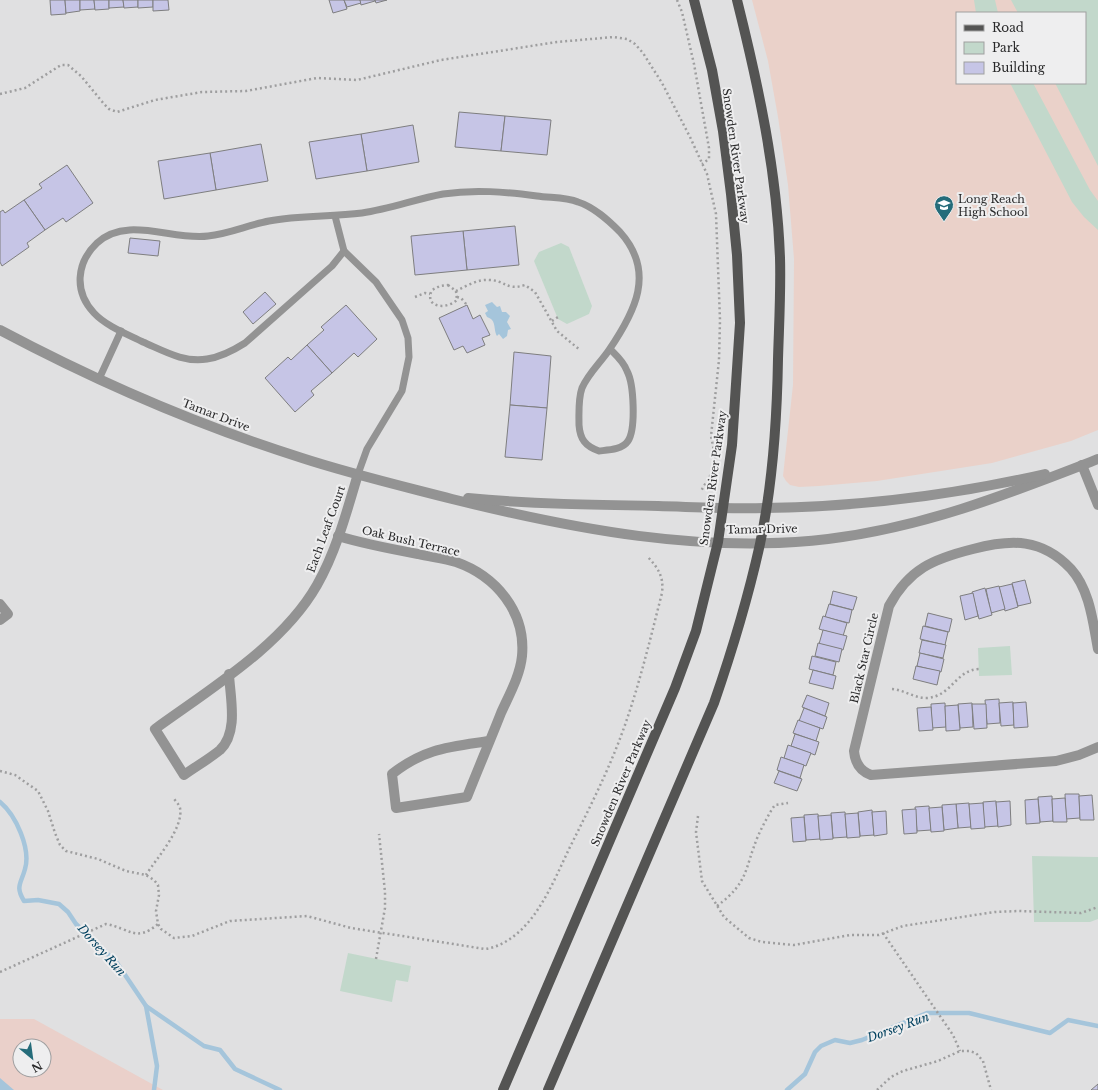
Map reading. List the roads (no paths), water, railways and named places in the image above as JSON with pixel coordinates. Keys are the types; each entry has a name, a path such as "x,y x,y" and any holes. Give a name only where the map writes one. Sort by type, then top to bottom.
{"main road":[{"name":"Snowden River Parkway","path":"503,1090 675,688 696,631 718,542 734,414 740,323 739,282 731,194 723,131 712,70 694,0"},
{"path":"548,1090 714,702 733,646 760,544 774,447 778,382 780,258 774,187 764,120 737,0"}],"street":[{"name":"Tamar Drive","path":"0,330 99,379 226,432 299,457 358,474 517,515 591,530 656,538 760,544 826,539 896,528 942,516 1003,495 1098,459"},
{"name":"Tamar Drive","path":"434,494 526,503 723,509 766,508 878,501 1000,484 1082,465"},
{"path":"1082,465 1098,505"},
{"name":"Each Leaf Court","path":"229,674 231,727 228,739 220,749 184,775 155,729 275,638 305,604 317,584 338,536 358,474"},
{"name":"Oak Bush Terrace","path":"338,536 371,545 455,562 481,574 490,580 502,592 514,610 523,641 519,671 467,797 396,808 392,774 404,764 418,756 436,749 489,741"},
{"name":"Black Star Circle","path":"1098,649 1092,617 1080,582 1072,570 1060,559 1045,550 1031,544 1014,542 994,543 933,560 909,577 900,587 888,606 854,751 855,760 859,767 864,772 871,775 1056,761 1079,755 1098,747"},
{"path":"0,604 8,614 0,620"}],"lane":[{"path":"344,251 332,266 245,343 233,351 206,360 178,357 121,331 94,314 80,285 79,278 84,262 98,243 115,233 139,230 206,237 284,218 335,216 387,208 414,200 469,191 497,191 577,201 598,212 612,224 630,247 638,268 640,282 639,295 634,308 610,348 582,389 579,408 581,436 584,443 599,452 620,447 627,442 632,432 631,381 627,370 610,348"},
{"path":"335,216 344,251 376,282 402,320 408,338 409,357 402,391 367,449 358,474"},
{"path":"99,379 121,331"}],"water":[{"path":"492,302 497,307 500,306 502,312 506,312 510,316 507,322 511,329 508,330 507,336 503,339 499,334 497,336 494,322 487,317 485,313 488,311 485,305"},
{"path":"0,1078 14,1090 0,1090"}],"waterway":[{"name":"Dorsey Run","path":"0,802 12,815 24,842 26,861 19,888 24,901 38,900 59,904 68,912 76,924 117,963 146,1006 204,1046 220,1050 235,1069 280,1090"},
{"path":"146,1006 157,1066 154,1090"},
{"name":"Dorsey Run","path":"787,1090 805,1074 815,1052 821,1046 835,1040 850,1043 862,1040 927,1013 969,1013 1050,1033 1068,1020 1098,1026"}],"place":[{"name":"Long Reach High School","path":"944,222"}]}
